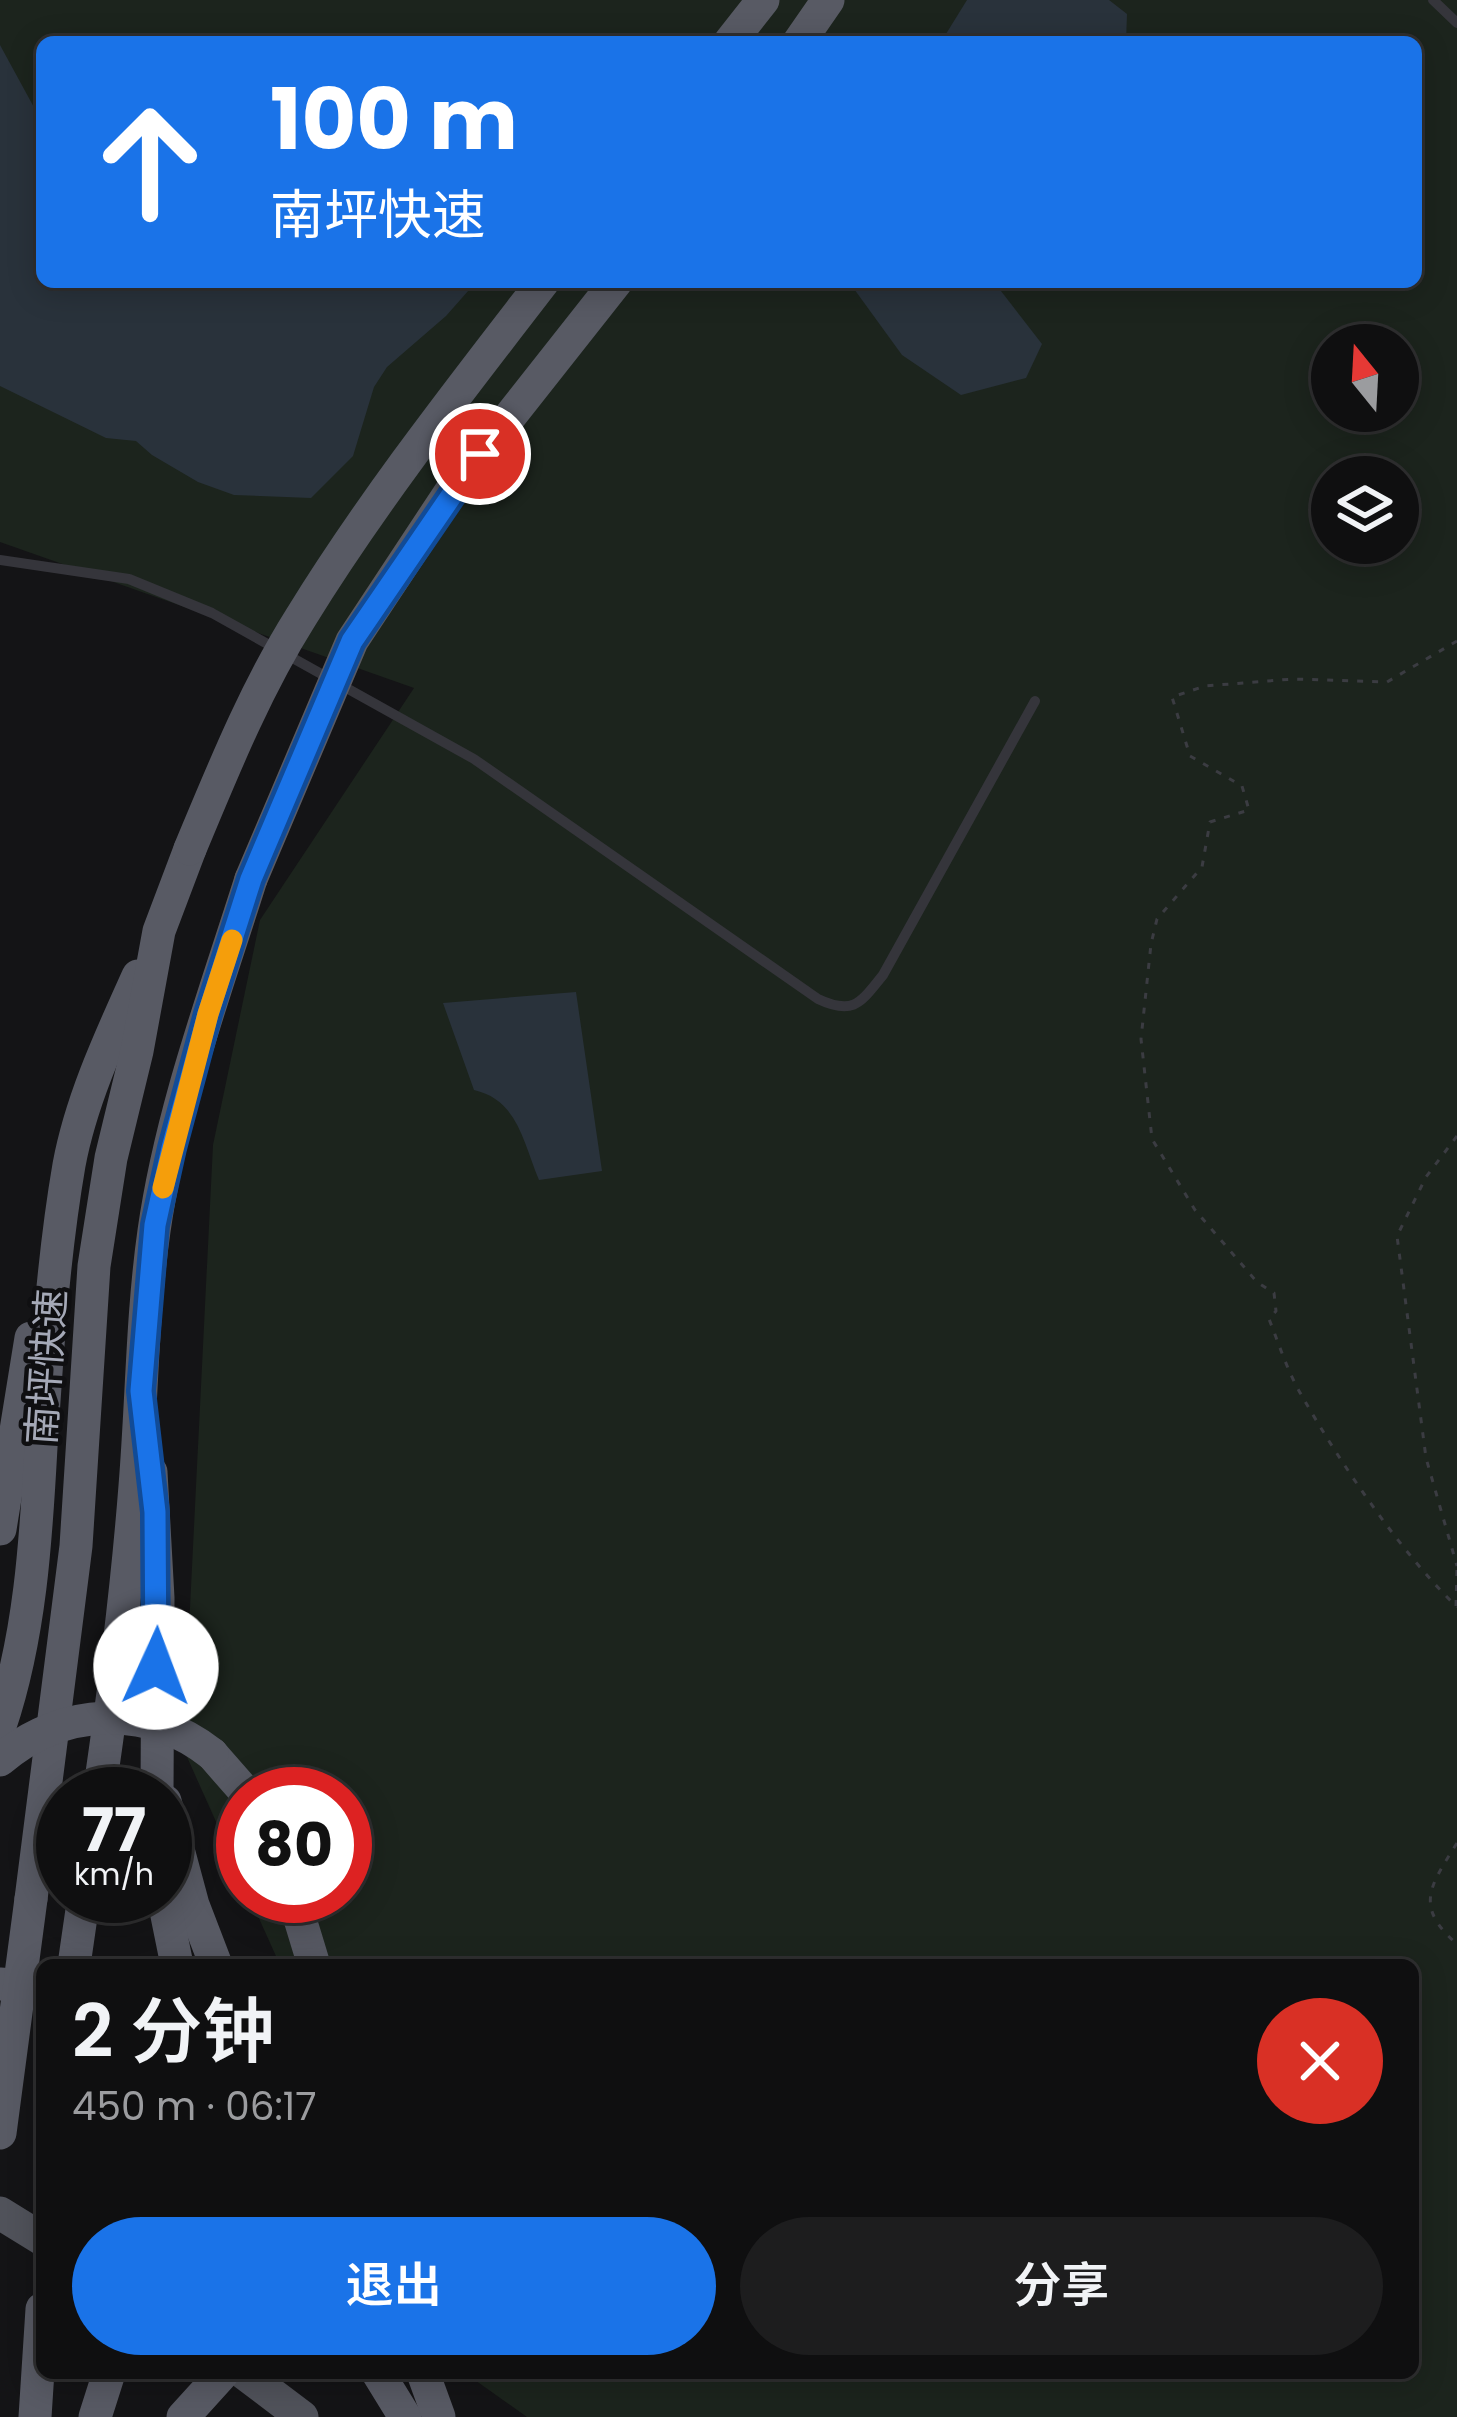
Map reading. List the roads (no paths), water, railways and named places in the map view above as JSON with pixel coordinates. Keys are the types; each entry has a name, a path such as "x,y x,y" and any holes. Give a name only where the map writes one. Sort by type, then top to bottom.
{"highway":[{"path":"735,36 763,0"},
{"path":"803,36 828,0"},
{"name":"南坪快速","path":"0,2133 76,1546 94,1266 110,1158 159,931 242,725 300,618 412,454 538,288"},
{"path":"103,1767 118,1660 155,1225 208,1014 251,879 352,641 452,491 611,288"},
{"path":"0,1529 29,1344 58,1232 70,1159 86,1103 159,931"},
{"path":"0,1726 20,1653 36,1535 58,1232"},
{"path":"141,1391 155,1512 160,1767"},
{"path":"0,1760 49,1729 106,1717 172,1729 212,1754 223,1767"},
{"path":"192,1898 214,1959"},
{"path":"75,1959 80,1923"},
{"path":"168,1923 176,1959"},
{"path":"301,1923 312,1959"},
{"path":"0,1984 36,1987"},
{"path":"35,2417 37,2379"},
{"path":"95,2417 108,2379"},
{"path":"183,2417 219,2379"},
{"path":"382,2379 406,2417"},
{"path":"425,2379 439,2417"}],"main road":[{"path":"0,2213 36,2235"},
{"path":"252,2379 302,2417"}],"lane":[{"path":"1433,0 1457,23"},
{"path":"0,560 129,579 212,613 474,759 836,1008 861,1001 883,975 1035,701"}]}
